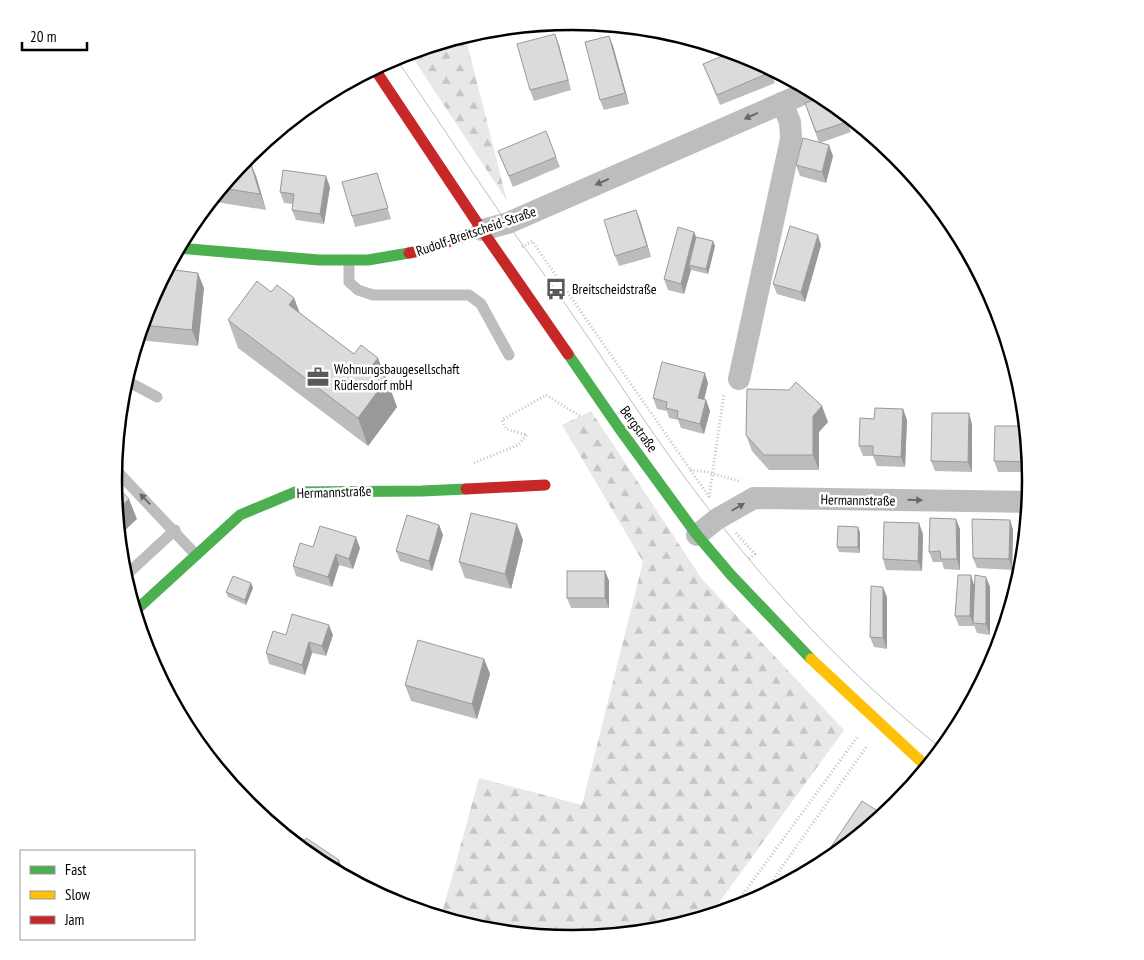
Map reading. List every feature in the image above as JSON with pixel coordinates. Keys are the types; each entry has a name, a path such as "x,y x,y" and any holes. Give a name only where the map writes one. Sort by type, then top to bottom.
{"street":[{"name":"Bergstraße","path":"378,74 482,230 619,428 697,535 731,575 813,661 922,762"},
{"name":"Rudolf-Breitscheid-Straße","path":"186,249 319,260 368,260 425,250 508,223 803,94"},
{"path":"739,379 791,139 790,122 782,103"},
{"name":"Hermannstraße","path":"140,606 240,515 295,492 422,491 545,484"},
{"name":"Hermannstraße","path":"697,535 723,516 754,498 1021,502"}],"lane":[{"path":"348,260 348,282 358,290 373,295 469,295 481,304 509,355"},
{"path":"133,384 158,397"},
{"path":"122,476 175,530 196,555"},
{"path":"131,570 175,530"}],"path":[{"path":"532,241 689,470 723,516 755,554 731,575"},
{"path":"709,498 724,391 739,379"},
{"path":"469,464 518,445 527,435 506,429 502,420 546,395 582,417"},
{"path":"689,470 712,473 740,481"},
{"path":"741,897 872,717"},
{"path":"770,885 870,741"}],"green space":[{"path":"467,43 507,201 414,59"},
{"path":"591,411 702,579 844,730 716,906 688,915 631,926 572,930 513,926 443,911 479,778 582,805 643,562 562,425"}],"building":[{"path":"555,34 568,80 530,90 517,44"},
{"path":"609,36 625,93 600,100 585,42"},
{"path":"722,56 766,74 717,95 703,64"},
{"path":"813,100 845,123 816,132 805,103"},
{"path":"546,131 556,157 509,176 498,151"},
{"path":"803,138 829,145 822,172 796,165"},
{"path":"251,165 260,194 229,189"},
{"path":"283,170 326,176 320,214 292,210 294,194 280,192"},
{"path":"377,173 388,208 352,216 342,182"},
{"path":"636,210 647,246 615,256 604,220"},
{"path":"790,226 818,235 801,292 773,284"},
{"path":"678,227 694,232 681,284 664,279"},
{"path":"696,237 713,241 706,269 689,265"},
{"path":"174,270 198,273 192,330 149,326"},
{"path":"257,281 271,292 277,285 294,298 289,305 354,354 361,345 378,358 371,367 387,379 358,418 228,320"},
{"path":"662,362 705,373 698,398 706,400 700,424 677,418 678,411 666,408 667,402 653,398"},
{"path":"796,382 822,406 813,416 813,455 764,455 746,435 747,389 789,390"},
{"path":"875,408 903,409 901,457 873,455 873,446 859,446 860,418 874,419"},
{"path":"932,413 969,413 968,462 931,461"},
{"path":"995,426 1018,426 1021,462 994,461"},
{"path":"122,492 129,499 123,505"},
{"path":"471,513 517,524 505,574 459,562"},
{"path":"407,515 439,525 429,561 396,551"},
{"path":"930,518 956,519 957,559 941,559 940,551 929,552"},
{"path":"972,519 1010,520 1009,559 973,558"},
{"path":"884,522 919,523 918,561 883,559"},
{"path":"320,526 356,537 349,559 336,554 328,577 293,566 300,543 313,547"},
{"path":"838,526 858,527 858,547 837,547"},
{"path":"567,571 605,571 605,598 567,598"},
{"path":"958,575 971,575 970,616 955,616"},
{"path":"975,575 986,577 986,624 973,623"},
{"path":"233,576 251,583 245,600 226,592"},
{"path":"871,586 883,587 883,638 870,637"},
{"path":"292,614 329,625 322,646 309,642 302,665 266,653 273,631 286,635"},
{"path":"418,640 484,659 472,704 405,685"},
{"path":"862,801 877,810 846,837 830,848"},
{"path":"306,838 339,860 337,864 322,854 304,841"}],"tram line":[{"path":"400,64 507,223 699,497 769,583 823,641 881,697 936,744"}],"traffic: fast":[{"path":"186,249 319,260 368,260 409,253"},
{"path":"568,354 697,535 731,575 811,659"},
{"path":"140,606 240,515 295,492 466,489"}],"traffic: slow":[{"path":"811,659 922,762"}],"traffic: jam":[{"path":"378,74 482,230 568,354"},
{"path":"409,253 425,250 482,230"},
{"path":"466,489 545,485"}],"place":[{"name":"Breitscheidstraße","path":"556,289"},
{"name":"Wohnungsbaugesellschaft Rüdersdorf mbH","path":"318,377"}]}
